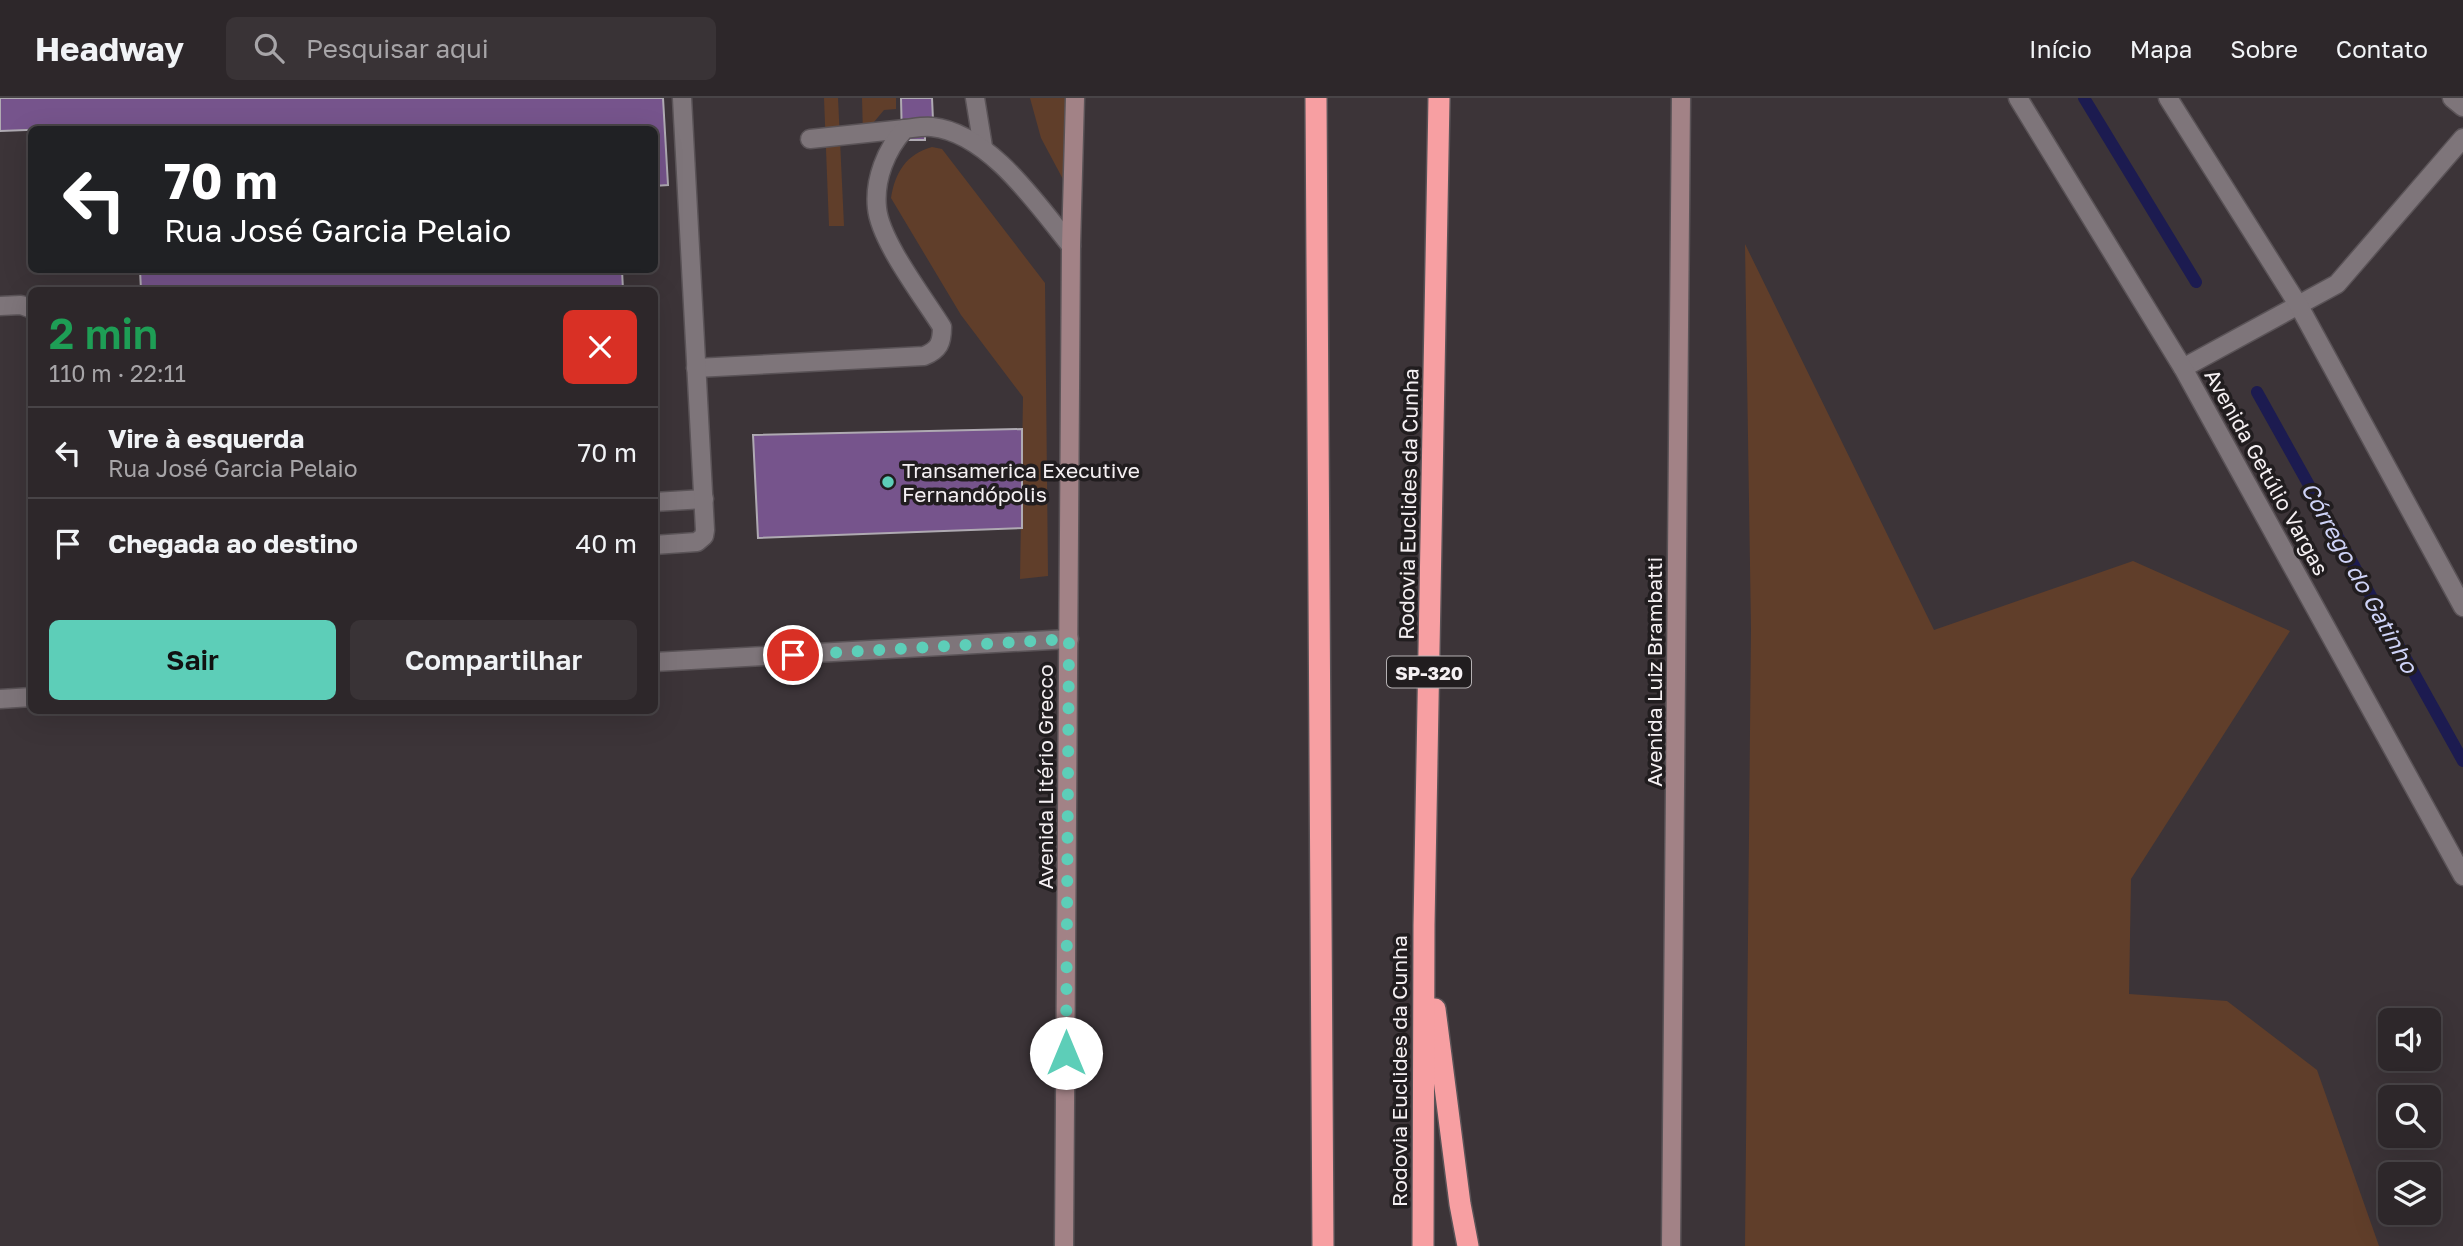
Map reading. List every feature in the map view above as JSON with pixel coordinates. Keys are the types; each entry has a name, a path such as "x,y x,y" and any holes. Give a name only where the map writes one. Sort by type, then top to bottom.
{"highway":[{"path":"1316,98 1323,1246"},
{"name":"Rodovia Euclides da Cunha","path":"1423,1246 1424,925 1439,98"},
{"path":"1424,925 1460,1204 1468,1246"}],"main road":[{"name":"Avenida Litério Grecco","path":"1064,1246 1070,246 1075,98"},
{"name":"Avenida Luiz Brambatti","path":"1671,1246 1681,98"}],"street":[{"path":"658,545 701,541 705,530 682,98"},
{"path":"975,98 983,147"},
{"name":"Avenida Getúlio Vargas","path":"2018,98 2183,368 2463,876"},
{"path":"2168,98 2299,306 2463,607"},
{"path":"2452,98 2463,107"},
{"path":"810,139 932,127 958,134 983,147 1030,194 1070,246"},
{"path":"696,368 924,356 936,351 942,340 942,327 891,246 877,209 877,190 884,163 894,141 905,129"},
{"path":"2183,368 2337,284 2463,138"},
{"path":"0,306 21,304 28,307"},
{"path":"658,502 704,499"},
{"path":"658,662 1069,639"},
{"path":"0,699 28,697"}],"shaded area":[{"path":"824,98 838,98 844,226 829,226"},
{"path":"862,98 896,98 896,109 884,110 863,135"},
{"path":"1030,98 1065,98 1065,183 1041,138"},
{"path":"932,147 942,149 1045,283 1048,576 1020,579 1023,397 961,315 891,198 895,180 903,166 915,154"},
{"path":"1745,244 1934,630 2133,561 2290,631 2131,879 2129,994 2227,1001 2317,1070 2379,1246 1745,1246 1751,629"}],"building":[{"path":"0,98 663,98 668,185 658,186 658,126 28,126 28,130 0,131"},
{"path":"901,98 932,98 933,120 925,120 925,140 902,140"},
{"path":"140,273 622,273 623,287 141,287"},
{"name":"Transamerica Executive Fernandópolis","path":"1022,429 1022,528 758,538 753,435"}],"waterway":[{"name":"Córrego do Gatinho","path":"2084,98 2196,282"},
{"name":"Córrego do Gatinho","path":"2257,392 2463,761"}],"place":[{"name":"Transamerica Executive Fernandópolis","path":"888,482"}],"route":[{"path":"793,655 1069,639 1066,1053"}]}
